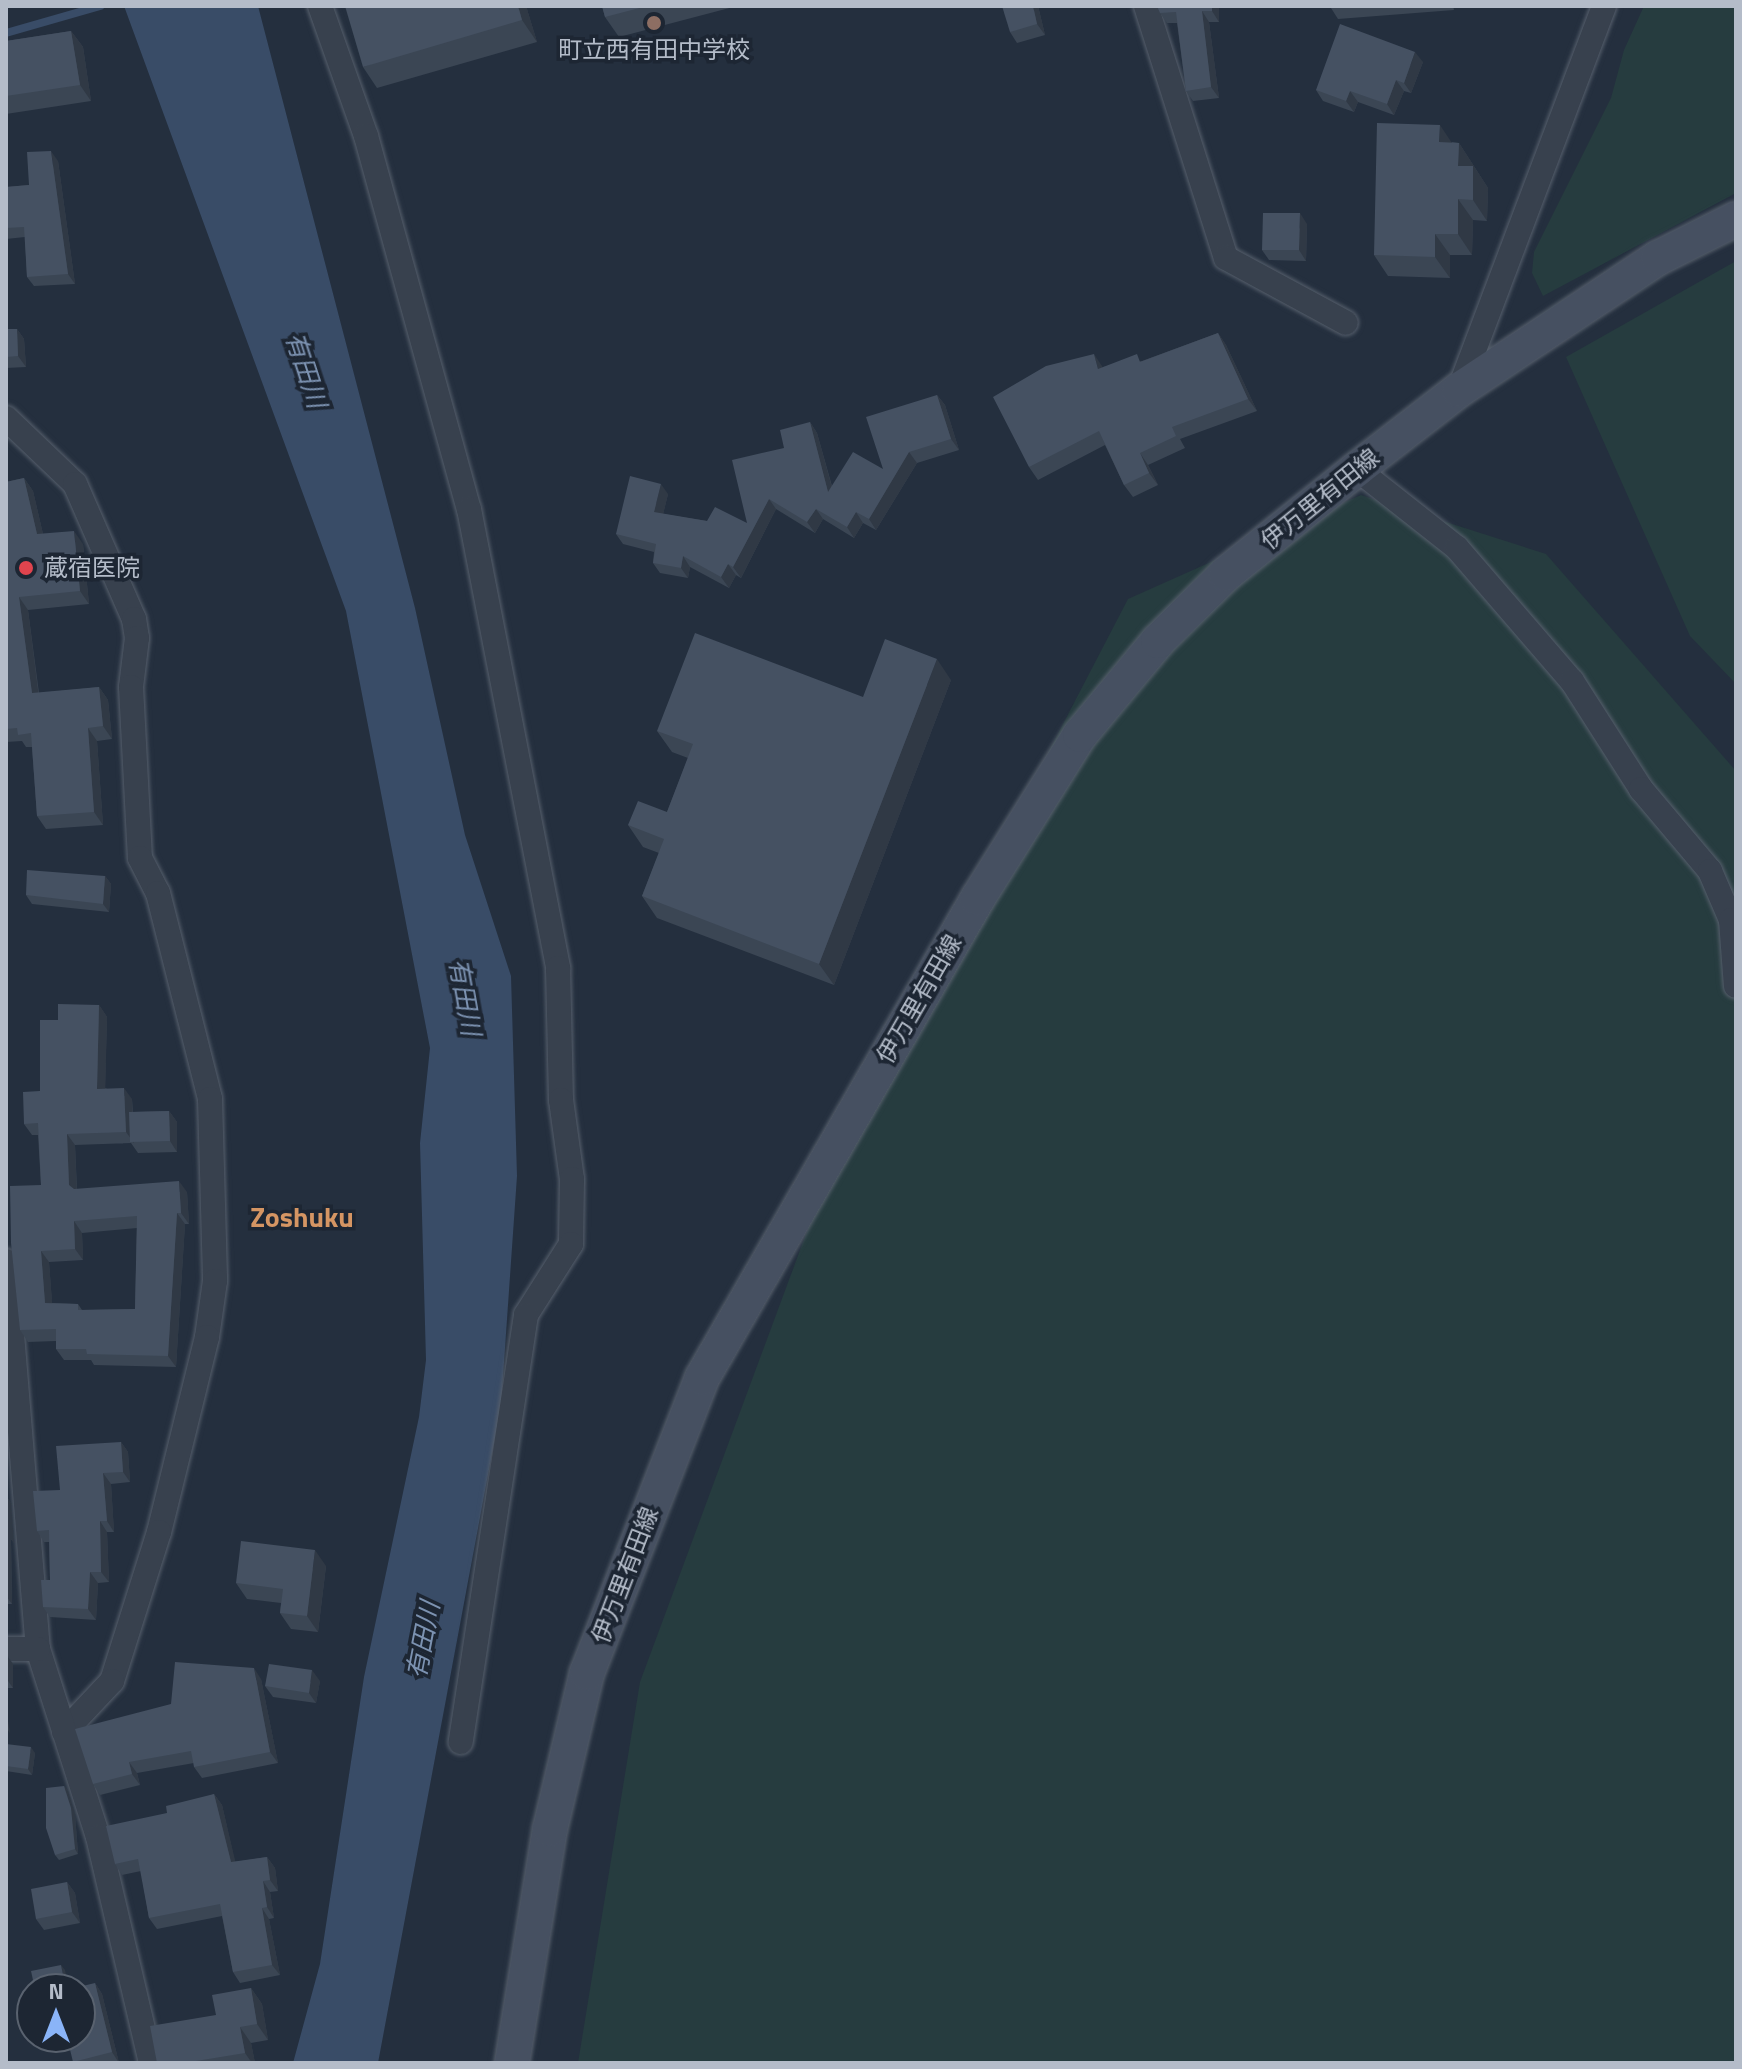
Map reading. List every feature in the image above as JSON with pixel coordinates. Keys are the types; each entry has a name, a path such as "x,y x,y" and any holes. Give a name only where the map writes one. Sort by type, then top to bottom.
{"main road":[{"name":"伊万里有田線","path":"512,2063 550,1829 587,1673 702,1378 738,1308 978,898 1080,735 1158,641 1226,574 1357,469 1459,390 1658,258 1736,219"}],"street":[{"path":"320,6 366,136 469,509 558,968 571,1244 541,1285 526,1315 461,1742"},
{"path":"1146,6 1226,258 1346,323"},
{"path":"1459,390 1604,6"},
{"path":"6,418 75,484 134,619 137,638 131,687 140,858 158,893 210,1099 215,1281 207,1337 159,1532 112,1681 64,1732"},
{"path":"1357,469 1457,548 1572,681 1641,789 1710,871 1731,920 1736,986"},
{"path":"6,1261 38,1649 98,1837 151,2063"},
{"path":"6,1649 38,1649"}],"green space":[{"path":"1644,6 1736,6 1736,193 1543,296 1532,273 1534,252 1611,98 1624,50"},
{"path":"1736,261 1736,684 1690,636 1566,357"},
{"path":"1361,495 1546,554 1736,771 1736,2063 578,2063 640,1682 826,1180 1128,599"}],"water":[{"name":"有田川","path":"124,6 258,6 415,608 465,835 511,976 517,1176 501,1405 378,2063 293,2063 320,1964 364,1677 419,1417 426,1360 420,1143 430,1048 346,611"}],"building":[{"path":"345,6 518,6 522,20 363,67"},
{"path":"602,6 647,6 605,17"},
{"path":"1002,6 1033,6 1037,24 1010,32"},
{"path":"1157,6 1212,6 1212,11 1202,11 1211,87 1186,91 1176,12 1160,13"},
{"path":"1340,24 1415,52 1404,83 1396,80 1387,104 1350,91 1346,101 1316,90"},
{"path":"71,31 80,85 6,96 6,41"},
{"path":"1377,123 1440,125 1439,142 1459,143 1458,166 1473,166 1473,200 1458,199 1458,234 1435,234 1435,257 1374,255"},
{"path":"51,151 68,274 27,277 24,227 6,228 6,187 29,185 27,152"},
{"path":"1263,213 1300,213 1299,250 1262,250"},
{"path":"6,329 17,329 18,356 6,357"},
{"path":"1218,333 1248,399 1172,427 1176,436 1140,453 1149,473 1124,485 1099,431 1029,467 993,397 1046,366 1094,354 1098,369 1137,354 1140,362"},
{"path":"937,395 951,439 909,452 869,519 856,512 847,527 816,509 807,522 769,499 733,567 728,564 721,577 683,556 681,568 653,563 656,544 616,534 630,476 661,484 654,512 707,521 715,507 747,523 732,460 784,448 780,430 810,422 828,492 853,452 883,469 866,417"},
{"path":"24,478 37,534 74,531 80,591 19,597 32,693 99,687 103,726 88,728 94,812 37,816 31,733 18,735 17,728 6,729 6,482"},
{"path":"695,633 863,697 885,639 937,659 819,964 642,896 664,839 628,825 638,801 667,812 693,744 657,731"},
{"path":"27,870 105,876 103,904 26,895"},
{"path":"58,1004 99,1005 97,1089 124,1088 126,1132 67,1134 69,1185 74,1189 179,1181 181,1213 177,1213 168,1356 87,1354 86,1349 56,1349 56,1329 20,1330 11,1243 10,1186 41,1185 38,1123 24,1124 23,1092 40,1091 40,1020 58,1020","holes":["137,1216 135,1309 78,1310 78,1304 45,1303 41,1251 75,1249 74,1221"]},
{"path":"169,1111 170,1141 130,1142 129,1112"},
{"path":"121,1442 123,1472 103,1473 107,1521 100,1521 101,1572 90,1572 88,1609 43,1607 41,1580 50,1580 49,1530 37,1531 33,1491 60,1490 56,1446"},
{"path":"241,1541 315,1550 307,1616 280,1613 283,1589 236,1583"},
{"path":"175,1662 254,1668 270,1752 194,1767 191,1751 129,1762 132,1774 93,1784 75,1729 171,1704"},
{"path":"269,1664 312,1670 309,1693 265,1686"},
{"path":"6,1744 31,1747 28,1769 6,1766"},
{"path":"64,1786 71,1808 75,1849 55,1855 46,1828 46,1788"},
{"path":"214,1794 231,1862 267,1857 270,1880 263,1881 267,1907 262,1908 272,1965 233,1972 220,1904 149,1918 138,1859 115,1864 106,1826 167,1813 166,1806"},
{"path":"67,1882 72,1912 36,1919 31,1889"},
{"path":"61,1965 63,1973 31,1973"},
{"path":"96,1987 112,2052 73,2062 71,2053 96,2053"},
{"path":"251,1988 257,2024 240,2027 245,2053 184,2063 157,2063 150,2026 216,2015 212,1995"}],"waterway":[{"path":"6,33 100,6"}],"place":[{"name":"町立西有田中学校","path":"654,23"},
{"name":"蔵宿医院","path":"26,568"}],"district":[{"name":"Zoshuku","path":"302,1217"}]}
